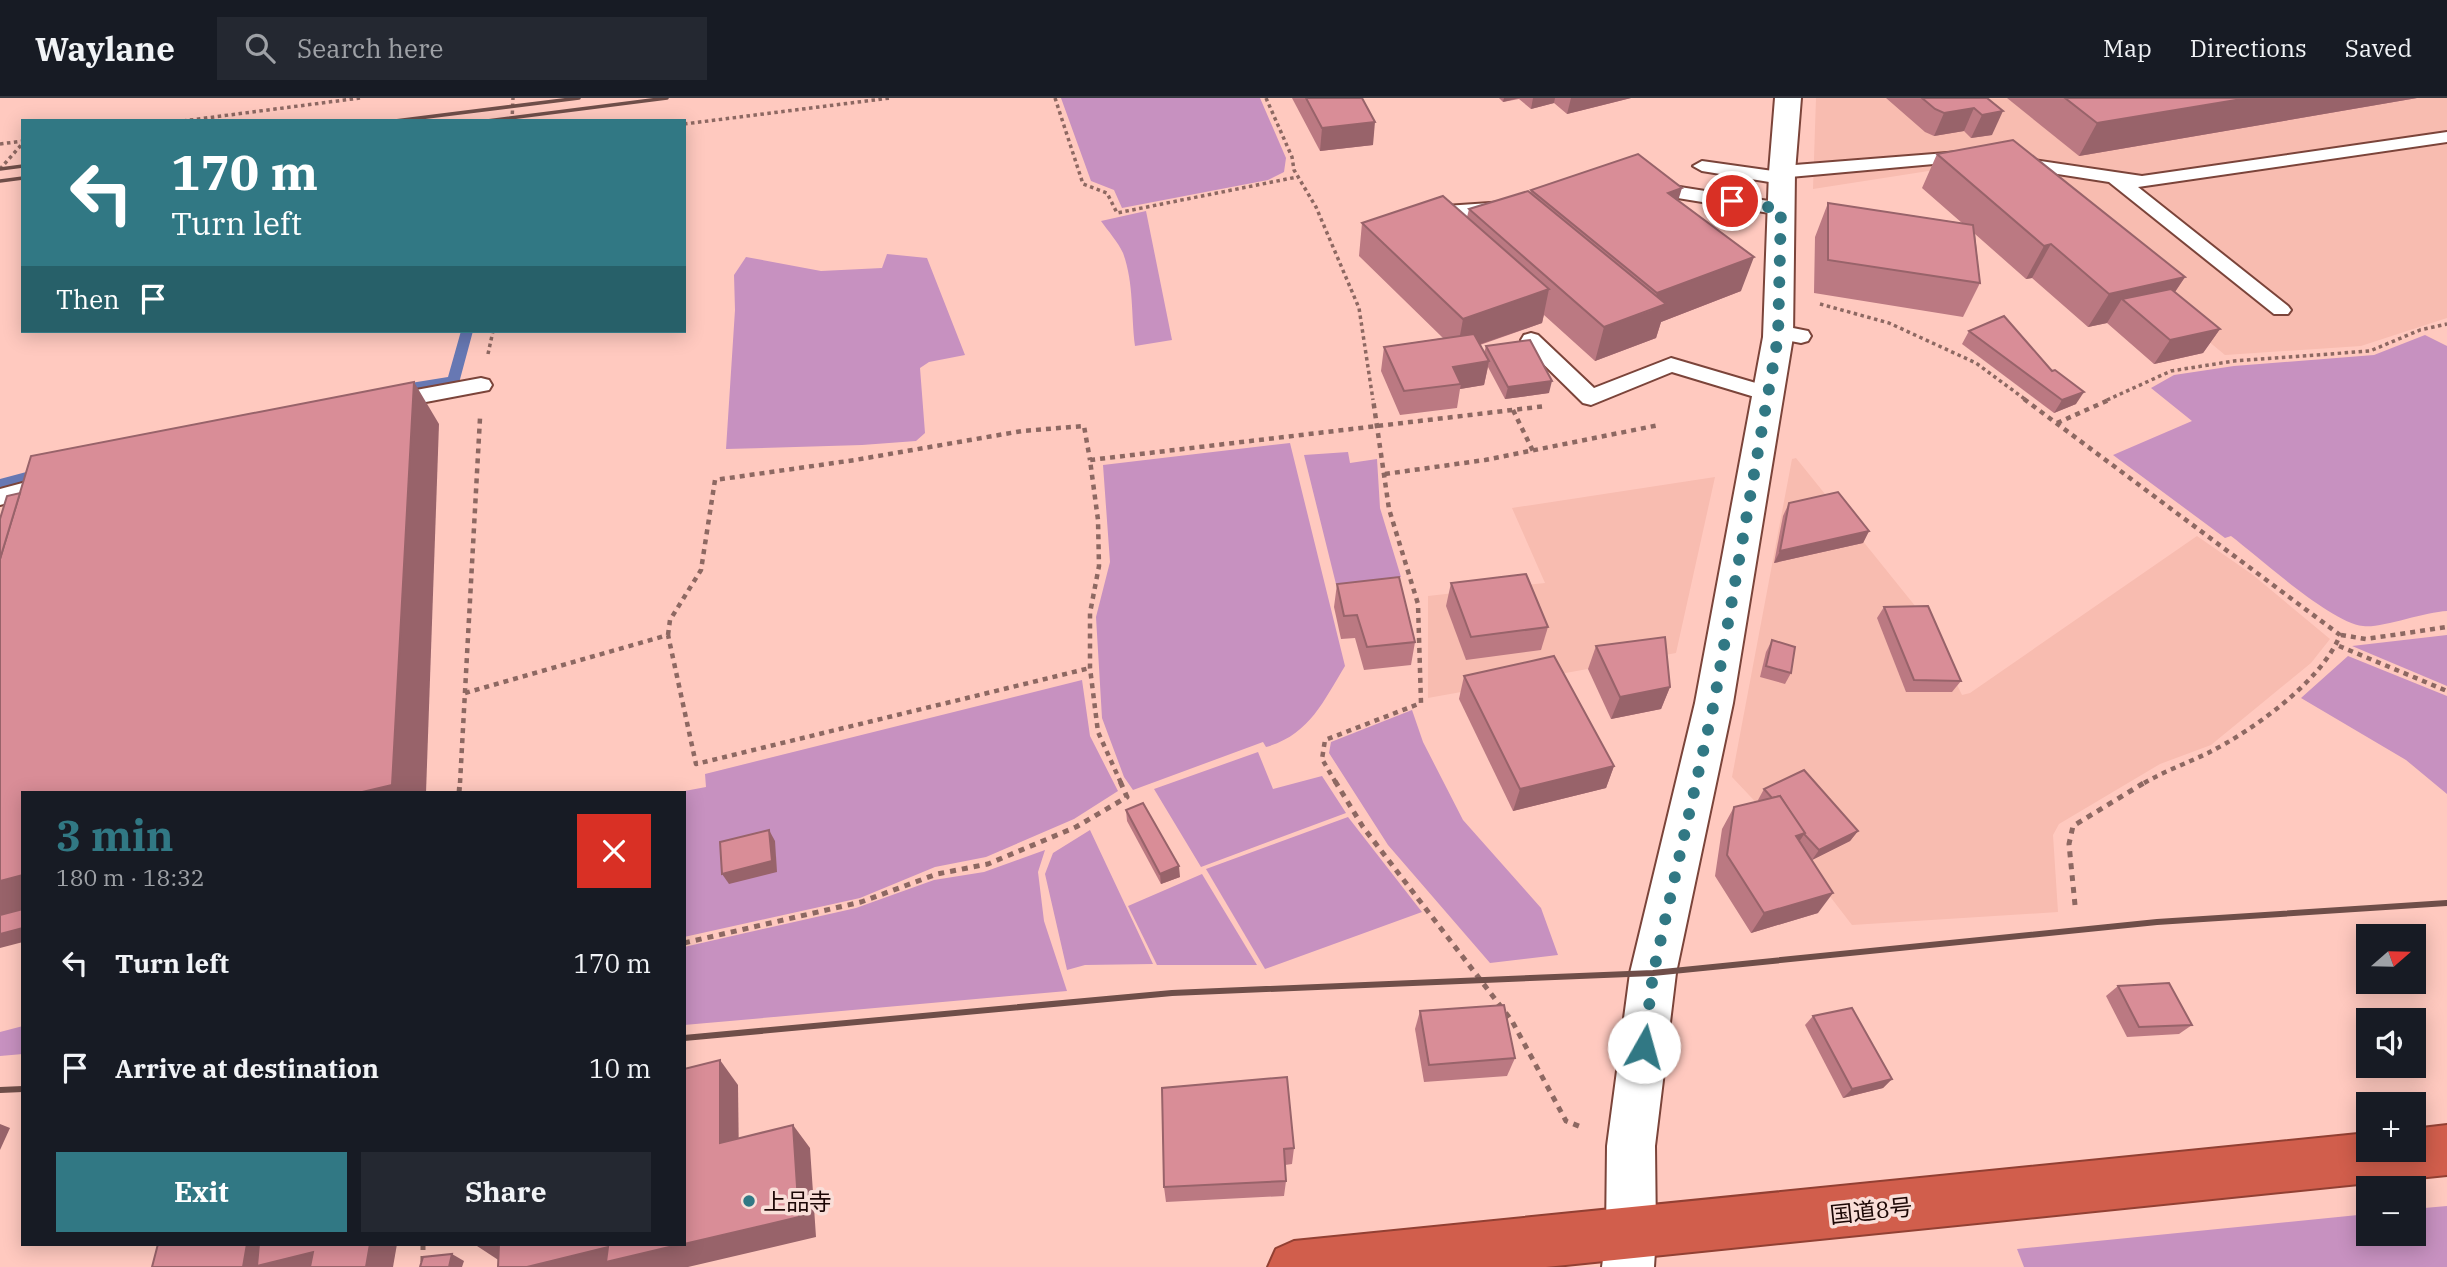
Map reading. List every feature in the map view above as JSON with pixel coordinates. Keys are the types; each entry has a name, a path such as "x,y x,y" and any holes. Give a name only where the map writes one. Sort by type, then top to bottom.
{"highway":[{"name":"国道8号","path":"1294,1267 1630,1251 2447,1150"}],"street":[{"path":"1630,1251 1631,1146 1653,974 1714,703 1768,394 1790,334 1779,292 1788,98"}],"lane":[{"path":"1624,184 1782,186 1965,155 2142,182 2447,137"},
{"path":"1702,166 1782,186"},
{"path":"2115,178 2281,310"},
{"path":"1412,218 1452,209 1471,212 1522,206"},
{"path":"1531,340 1591,398 1671,365 1768,394"},
{"path":"373,405 481,385"},
{"path":"0,497 79,475"}],"path":[{"path":"198,119 360,98"},
{"path":"512,119 513,98"},
{"path":"686,124 890,98"},
{"path":"1055,98 1083,184 1107,193 1117,213 1297,177"},
{"path":"1266,98 1292,157 1297,177 1316,207 1359,308 1390,509 1419,604 1421,702 1325,740 1322,759 1363,827 1512,1021 1566,1121 1631,1146"},
{"path":"0,144 21,142"},
{"path":"0,169 21,144"},
{"path":"1779,292 1889,323 1952,349 1976,363 2340,635 2366,639 2447,627"},
{"path":"2056,424 2171,371 2234,361 2370,351 2420,330 2447,324"},
{"path":"459,791 481,385 493,333"},
{"path":"1090,460 1513,410 1591,398"},
{"path":"1513,410 1533,451"},
{"path":"1385,474 1533,451 1659,425"},
{"path":"686,943 861,902 937,874 988,864 1076,827 1127,797 1098,732 1090,668 1090,613 1099,566 1098,520 1084,426 1022,431 855,460 715,480 701,570 670,620 668,635 696,764 1090,668"},
{"path":"465,693 668,635"},
{"path":"2074,905 2069,844 2073,827 2167,770 2213,750 2291,695 2321,669 2339,646 2340,635"},
{"path":"2339,646 2447,691"},
{"path":"423,1267 424,1246"}],"shaded area":[{"path":"1061,98 1260,98 1286,158 1284,172 1268,180 1122,208 1114,190 1091,181"},
{"path":"1816,98 2447,98 2447,318 2361,346 2225,355 2004,171 1967,165 1813,189"},
{"path":"1146,211 1172,340 1135,346 1127,264 1121,249 1101,221"},
{"path":"887,254 927,258 965,355 929,362 920,368 925,433 916,441 726,449 735,310 734,275 746,257 821,271 882,268"},
{"path":"2425,335 2447,346 2447,611 2370,626 2349,622 2314,602 2231,536 2225,538 2113,455 2192,421 2151,388 2174,375 2234,366 2374,355"},
{"path":"1290,443 1345,666 1313,716 1281,742 1266,747 1263,742 1133,790 1124,777 1102,718 1096,617 1110,562 1103,465"},
{"path":"1348,452 1350,463 1377,459 1380,508 1401,577 1336,584 1304,455"},
{"path":"1796,458 1924,617 1962,695 1970,693 2197,536 2253,575 2330,639 2311,663 2211,745 2160,764 2059,824 2053,835 2058,912 1852,925 1765,812 1732,777 1792,459"},
{"path":"1715,477 1676,653 1428,698 1428,596 1545,583 1512,508"},
{"path":"2447,635 2447,686 2352,646"},
{"path":"2348,656 2447,696 2447,794 2406,760 2301,698"},
{"path":"1082,680 1090,736 1118,791 1074,819 986,857 935,867 860,898 686,937 685,791 706,787 705,774"},
{"path":"1412,710 1423,742 1463,820 1541,908 1558,955 1490,963 1388,845 1329,753 1331,742"},
{"path":"1258,752 1273,789 1322,776 1346,813 1201,867 1154,789"},
{"path":"1348,817 1422,912 1265,969 1206,869"},
{"path":"1090,830 1153,964 1085,965 1067,970 1045,874 1053,853"},
{"path":"1045,850 1038,872 1044,921 1067,991 686,1025 686,947 856,908 934,880 984,872"},
{"path":"1202,874 1257,965 1157,965 1128,906"},
{"path":"21,1027 21,1054 0,1056 0,1032"},
{"path":"2447,1206 2447,1267 2024,1267 2017,1249 2356,1215 2356,1246 2426,1246 2426,1208"}],"building":[{"path":"1306,98 1362,98 1375,122 1322,128"},
{"path":"1922,98 1987,98 2003,111 1982,115 1974,108 1944,113"},
{"path":"2065,98 2248,98 2097,123"},
{"path":"2013,140 2185,277 2109,294 2051,244 2044,246 1937,154"},
{"path":"1638,154 1682,188 1668,193 1754,257 1657,293 1531,190"},
{"path":"1528,191 1666,304 1604,327 1469,209"},
{"path":"1443,196 1549,289 1463,319 1362,223"},
{"path":"1828,203 1973,225 1980,283 1828,260"},
{"path":"2171,289 2220,329 2170,340 2122,299"},
{"path":"2004,316 2052,371 2055,370 2084,392 2062,400 1969,331"},
{"path":"1474,334 1489,361 1453,367 1461,384 1404,391 1384,347"},
{"path":"1530,340 1552,381 1508,387 1486,346"},
{"path":"414,382 392,785 366,791 21,791 21,876 0,881 0,559 31,456"},
{"path":"1838,492 1869,531 1780,551 1789,503"},
{"path":"20,493 0,559 0,519 7,496"},
{"path":"1526,574 1548,627 1471,637 1451,583"},
{"path":"1399,577 1415,642 1367,647 1357,615 1344,616 1337,584"},
{"path":"1928,606 1961,681 1914,680 1884,607"},
{"path":"1665,637 1670,687 1620,697 1596,646"},
{"path":"1772,640 1795,647 1791,673 1766,666"},
{"path":"1554,656 1614,766 1520,789 1464,676"},
{"path":"1804,770 1858,831 1819,850 1804,834 1780,796 1772,798 1764,789"},
{"path":"1780,796 1805,833 1796,836 1833,893 1764,913 1727,855 1734,807"},
{"path":"1143,803 1179,866 1160,874 1126,810"},
{"path":"769,830 772,861 722,874 720,842"},
{"path":"21,910 21,929 0,934 0,915"},
{"path":"2169,983 2192,1025 2139,1027 2118,986"},
{"path":"1504,1005 1515,1058 1429,1065 1420,1011"},
{"path":"1852,1008 1892,1079 1852,1089 1813,1016"},
{"path":"720,1060 720,1143 793,1125 799,1217 686,1244 686,1068"},
{"path":"1287,1077 1294,1148 1284,1149 1286,1181 1164,1187 1162,1088"},
{"path":"157,1246 247,1246 243,1267 152,1267"},
{"path":"259,1246 370,1246 366,1267 310,1267 313,1252 257,1266"},
{"path":"499,1246 674,1246 606,1262 608,1247 527,1267 498,1267"},
{"path":"452,1254 449,1267 420,1267 423,1257"}],"waterway":[{"path":"397,389 454,380 466,333"},
{"path":"0,484 45,472"}],"railway":[{"path":"411,119 579,98"},
{"path":"503,119 667,98"},
{"path":"0,169 21,166"},
{"path":"0,181 21,178"},
{"path":"686,1038 1172,993 1653,973 2157,922 2447,903"},
{"path":"0,1090 21,1089"}],"place":[{"name":"上品寺","path":"749,1201"}],"route":[{"path":"1644,1047 1653,974 1714,703 1778,337 1781,209 1732,201"}]}
